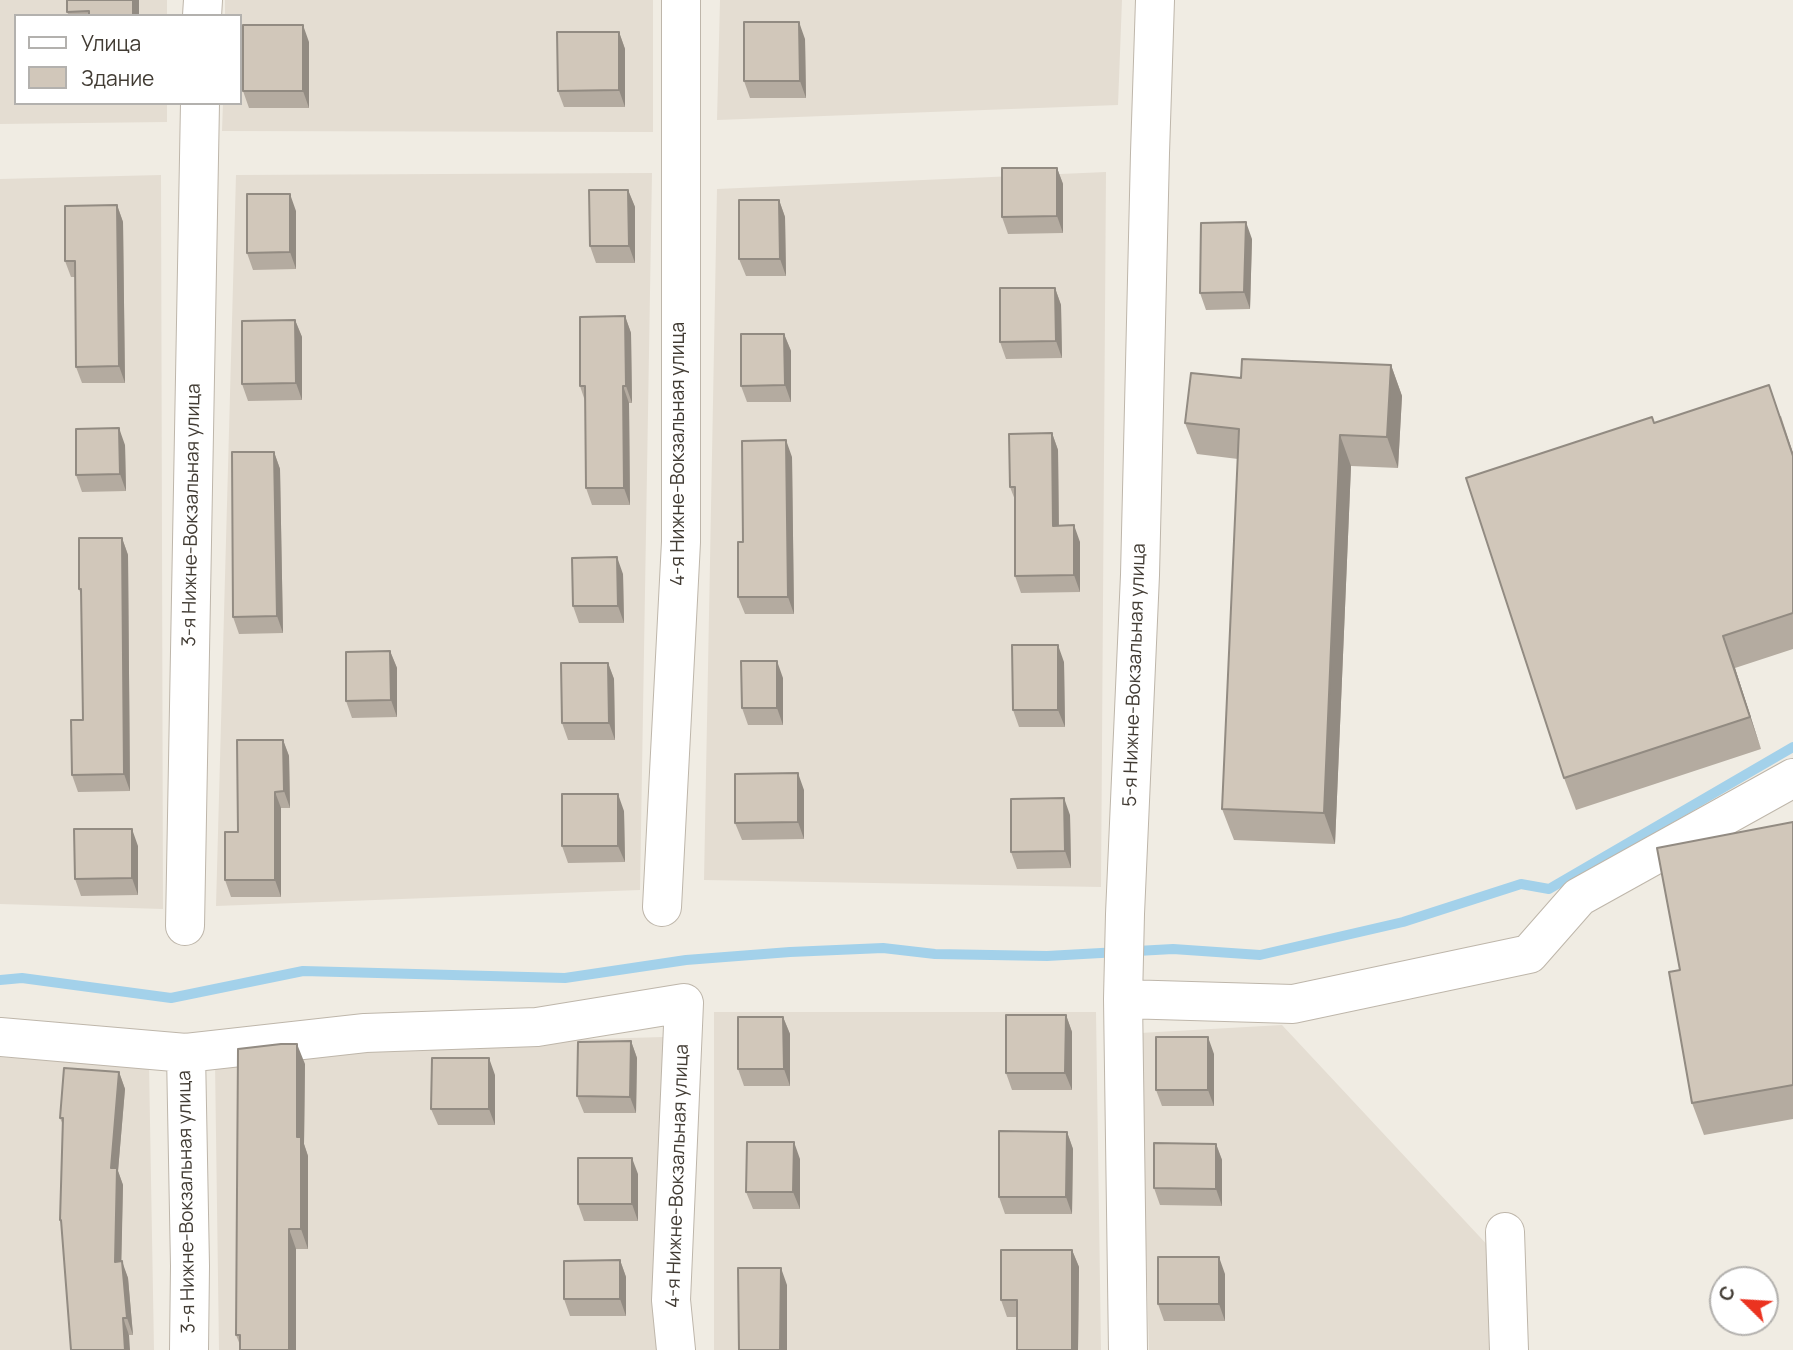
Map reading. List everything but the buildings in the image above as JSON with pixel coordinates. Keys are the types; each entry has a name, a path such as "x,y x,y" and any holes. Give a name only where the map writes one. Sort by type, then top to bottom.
{"street":[{"name":"4-я Нижне-Вокзальная улица","path":"662,907 681,542 681,0"},
{"name":"5-я Нижне-Вокзальная улица","path":"1128,1350 1123,999 1140,575 1155,0"},
{"name":"3-я Нижне-Вокзальная улица","path":"185,926 200,105"},
{"path":"1123,999 1293,1003 1528,954 1579,898 1793,778"},
{"name":"4-я Нижне-Вокзальная улица","path":"186,1053 365,1034 537,1027 684,1003 671,1300 676,1350"},
{"path":"0,1037 186,1053"},
{"name":"3-я Нижне-Вокзальная улица","path":"186,1053 189,1350"},
{"path":"1505,1232 1509,1350"}],"shaded area":[{"path":"0,0 167,0 167,14 14,14 14,105 167,105 167,122 0,124"},
{"path":"225,0 653,0 653,132 222,131 223,105 242,105 242,14 225,14"},
{"path":"720,0 1122,0 1118,105 717,120"},
{"path":"1106,172 1101,887 704,880 717,189"},
{"path":"652,173 640,890 216,906 236,175"},
{"path":"161,175 163,909 0,904 0,179"},
{"path":"714,1012 1096,1012 1101,1350 714,1350"},
{"path":"1282,1025 1493,1251 1496,1350 1149,1350 1140,1033"},
{"path":"663,1037 662,1350 219,1350 215,1062 295,1048"},
{"path":"0,1057 149,1065 154,1350 0,1350"}],"waterway":[{"path":"0,980 22,978 171,998 303,971 565,978 686,960 883,948 935,954 1047,956 1173,949 1260,955 1403,922 1521,884 1549,889 1793,747"}]}
